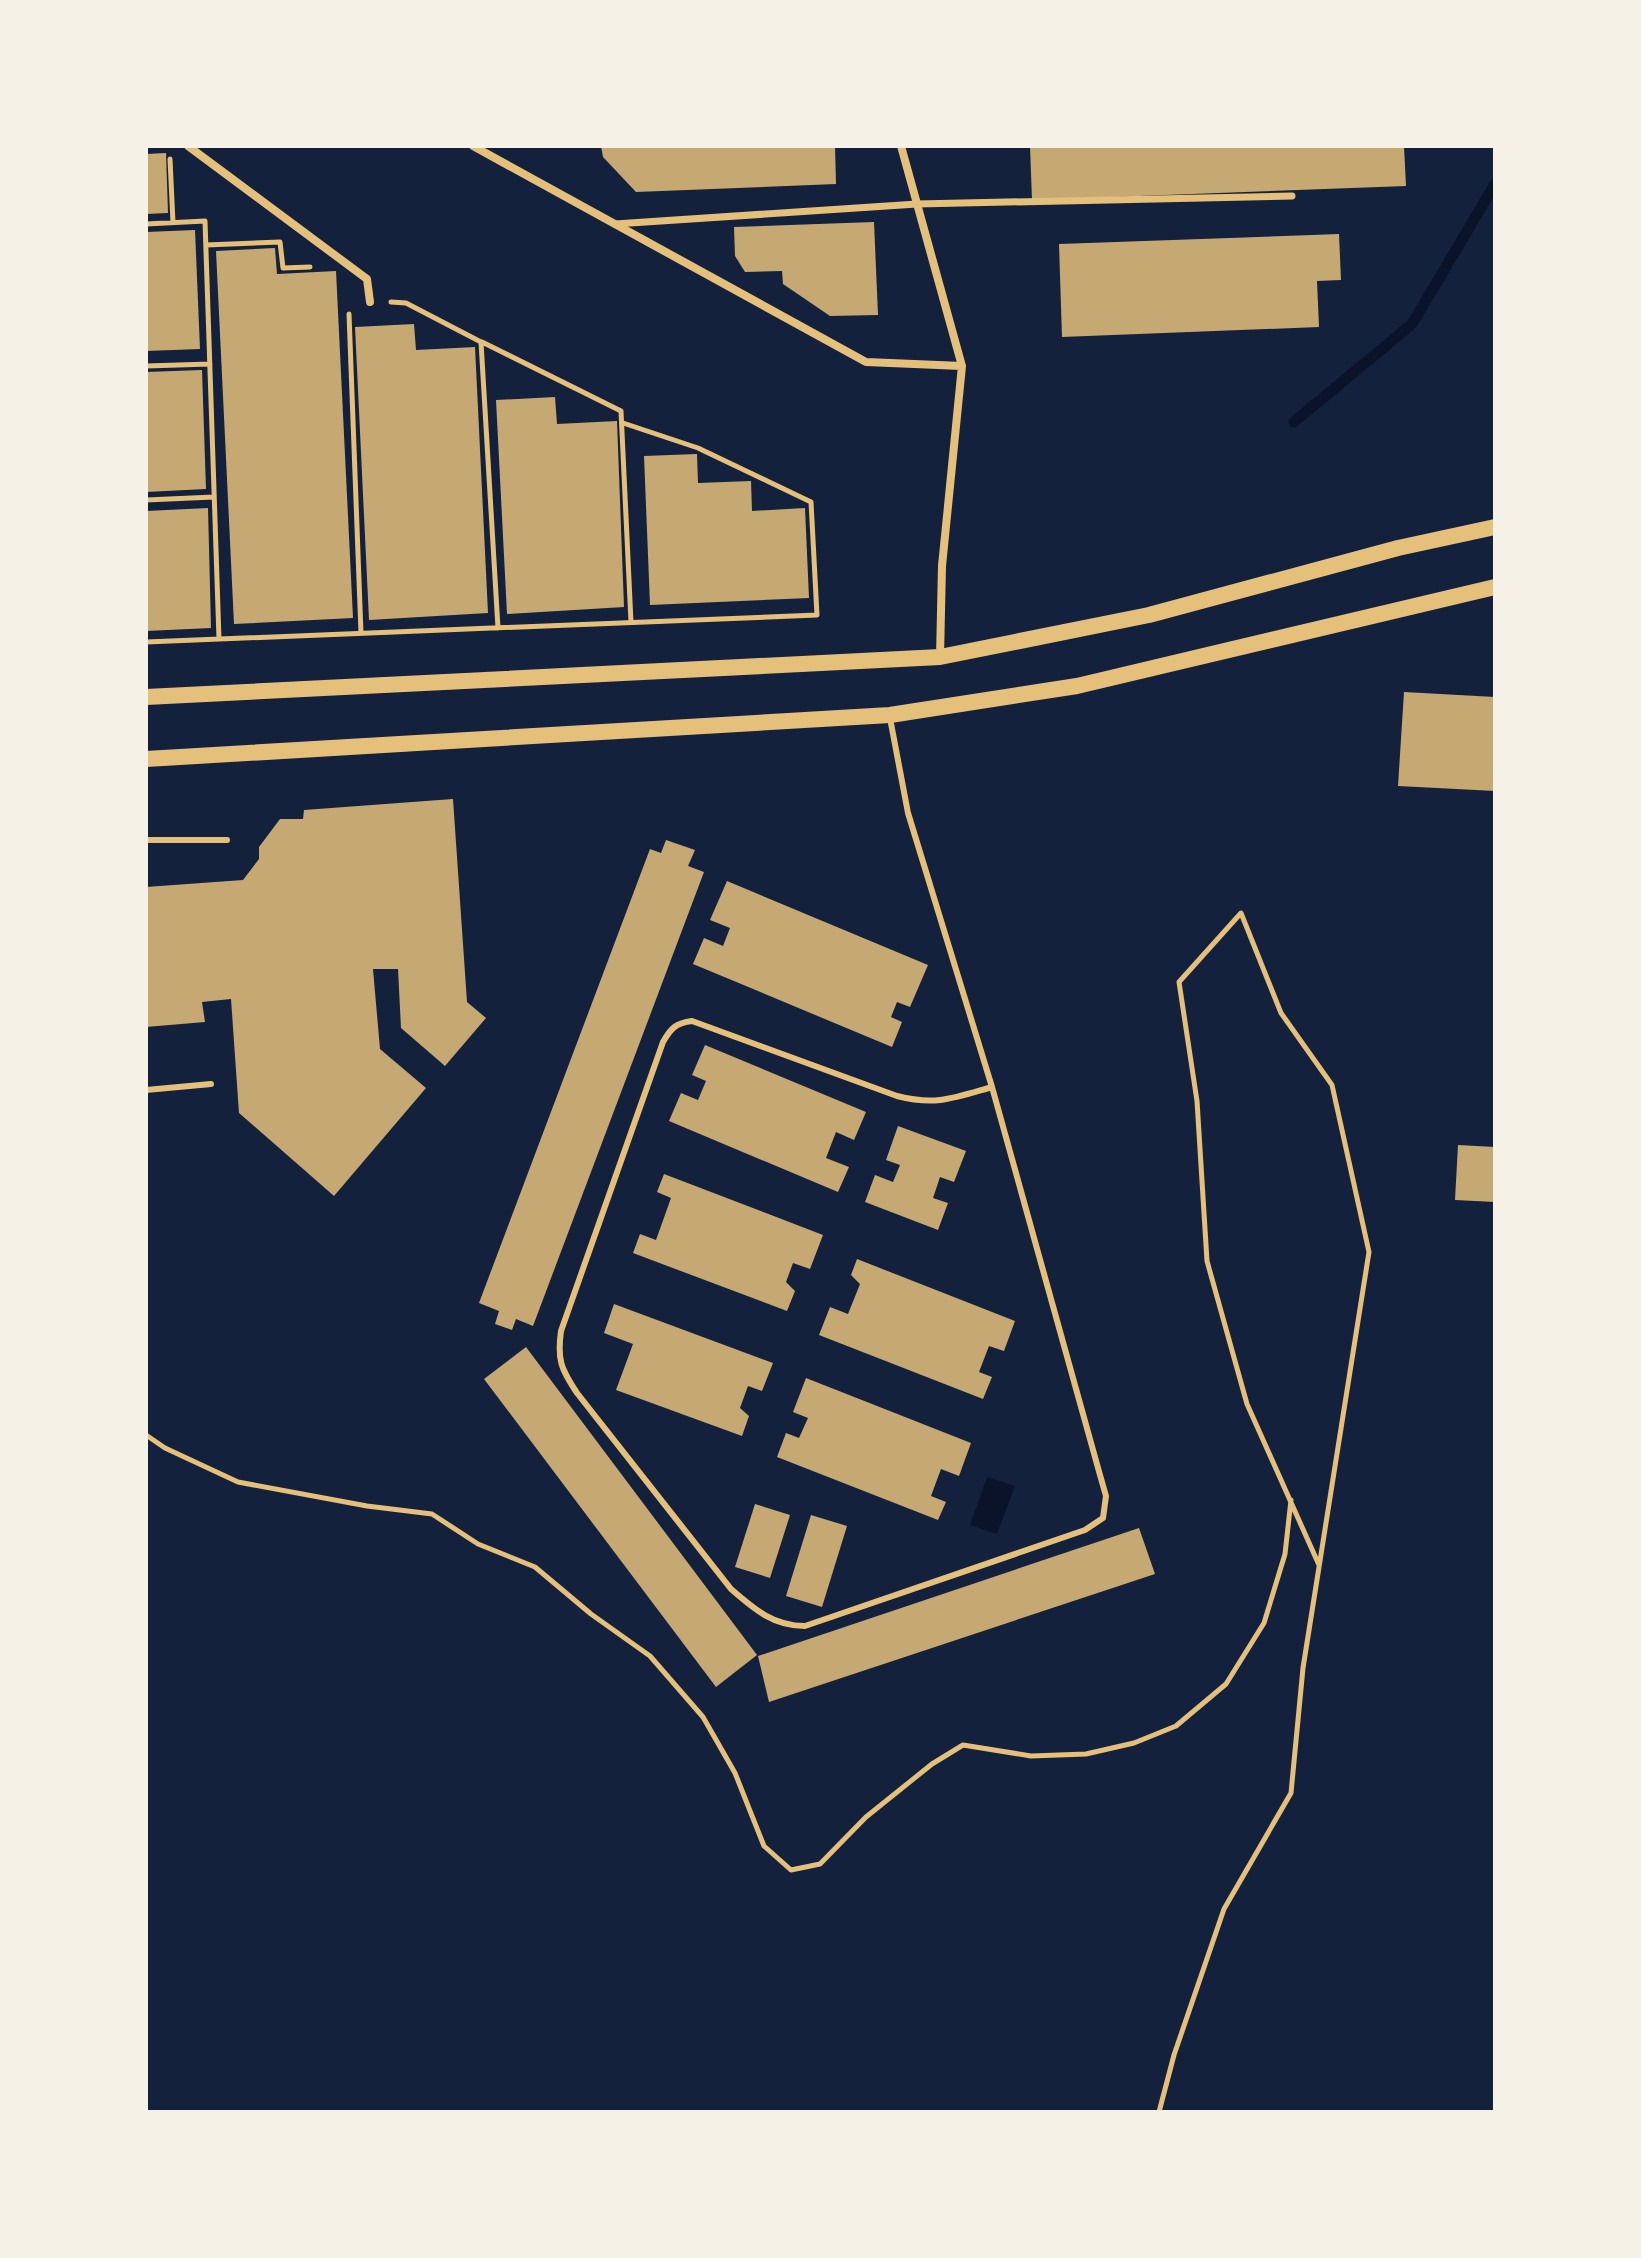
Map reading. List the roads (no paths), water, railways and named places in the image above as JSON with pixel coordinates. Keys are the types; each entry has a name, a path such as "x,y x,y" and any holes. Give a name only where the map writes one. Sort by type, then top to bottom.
{"main road":[{"path":"146,697 940,657 1149,615 1398,548 1495,527"},
{"path":"146,759 890,715 1077,686 1495,587"}],"street":[{"path":"188,146 367,279 370,302"},
{"path":"473,146 866,362 962,366"},
{"path":"901,146 962,366 942,566 940,657"},
{"path":"613,224 917,204 1292,196"}],"lane":[{"path":"890,715 908,813 992,1087 1106,1496 1103,1518 1085,1530 805,1626 776,1622 755,1610 731,1589 577,1393 564,1373 558,1356 561,1331 663,1042 672,1027 680,1022 692,1021 918,1101 943,1101 992,1087"},
{"path":"146,840 227,840"},
{"path":"146,1090 211,1084"}],"water":[{"path":"987,1477 1015,1486 997,1534 970,1525"}],"waterway":[{"path":"1294,422 1412,324 1495,184"}]}
